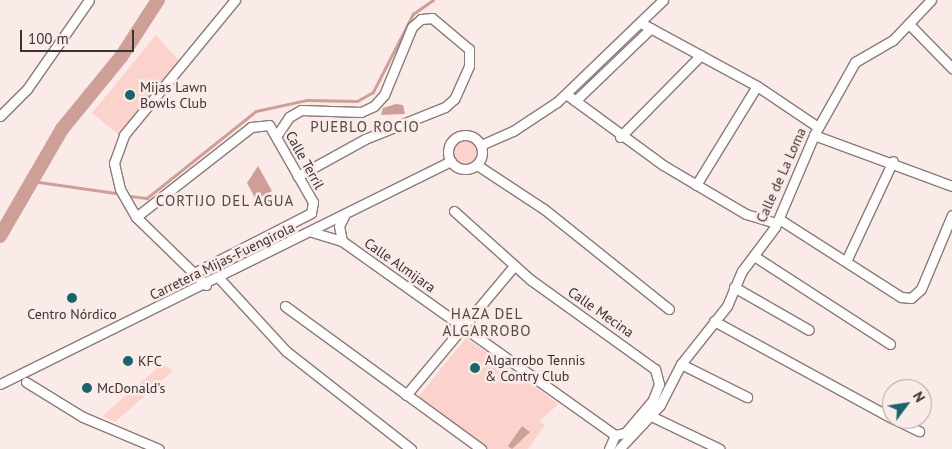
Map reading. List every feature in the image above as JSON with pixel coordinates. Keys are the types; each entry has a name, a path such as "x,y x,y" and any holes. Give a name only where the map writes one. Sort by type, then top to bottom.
{"street":[{"path":"0,116 27,89 89,0"},
{"path":"206,285 136,217 114,174 119,144 235,0"},
{"path":"476,164 481,145 525,124 566,94 663,0"},
{"name":"Calle de La Loma","path":"619,449 651,416 681,364 714,321 777,221 816,131 855,62 893,40 931,0"},
{"path":"276,135 289,117 301,110 361,112 374,106 384,95 412,27 421,19 432,18 469,49 469,66 454,99 445,107 365,139 298,176"},
{"path":"641,23 757,86 816,131 952,186"},
{"path":"909,24 952,68"},
{"path":"574,101 651,28"},
{"path":"620,137 701,55"},
{"path":"696,184 757,86"},
{"path":"566,94 620,137 696,184 746,214 777,221 847,259 901,297 911,298 921,289 952,216"},
{"name":"Calle Terril","path":"136,217 251,127 262,122 276,135 313,202 312,211 194,273"},
{"path":"476,164 463,168 451,161 449,147 458,136 471,136 481,145"},
{"name":"Carretera Mijas-Fuengirola","path":"1,384 206,285 451,161"},
{"path":"847,259 893,161"},
{"path":"476,164 544,209 669,309"},
{"name":"Calle Mecina","path":"454,211 514,266 655,369 660,384 653,400 625,433 615,435"},
{"path":"342,241 339,226 344,216"},
{"name":"Calle Almijara","path":"312,232 342,241 615,435"},
{"path":"754,256 890,344"},
{"path":"406,394 514,266"},
{"path":"219,278 286,351 411,449"},
{"path":"734,287 809,330"},
{"path":"285,306 481,449"},
{"path":"714,321 882,412"},
{"path":"681,364 747,397"},
{"path":"26,382 83,417 159,449"},
{"path":"651,416 720,449"},
{"path":"915,429 919,431"},
{"path":"609,449 615,435"}],"shaded area":[{"name":"Mijas Lawn Bowls Club","path":"156,35 180,62 120,136 92,113"},
{"path":"396,104 403,105 405,114 381,115 383,108"},
{"path":"466,140 475,143 478,152 475,161 466,164 457,161 454,152 457,143"},
{"path":"258,166 272,191 256,200 247,183"},
{"name":"Algarrobo Tennis & Contry Club","path":"466,338 559,404 539,421 545,425 528,449 488,449 418,397"},
{"path":"162,364 173,371 115,422 102,416"},
{"path":"522,426 530,432 512,449 508,446"}],"waterway":[{"path":"0,236 62,129 121,57 158,0"},
{"path":"130,196 147,198 256,111 307,100 357,101 373,92 413,14 433,0"},
{"path":"32,181 115,193"}],"place":[{"name":"Mijas Lawn Bowls Club","path":"130,95"},
{"name":"Centro Nórdico","path":"72,298"},
{"name":"KFC","path":"128,361"},
{"name":"Algarrobo Tennis & Contry Club","path":"475,368"},
{"name":"McDonald's","path":"87,388"}],"district":[{"name":"PUEBLO ROCIO","path":"365,127"},
{"name":"CORTIJO DEL AGUA","path":"225,201"},
{"name":"HAZA DEL ALGARROBO","path":"487,322"}]}
